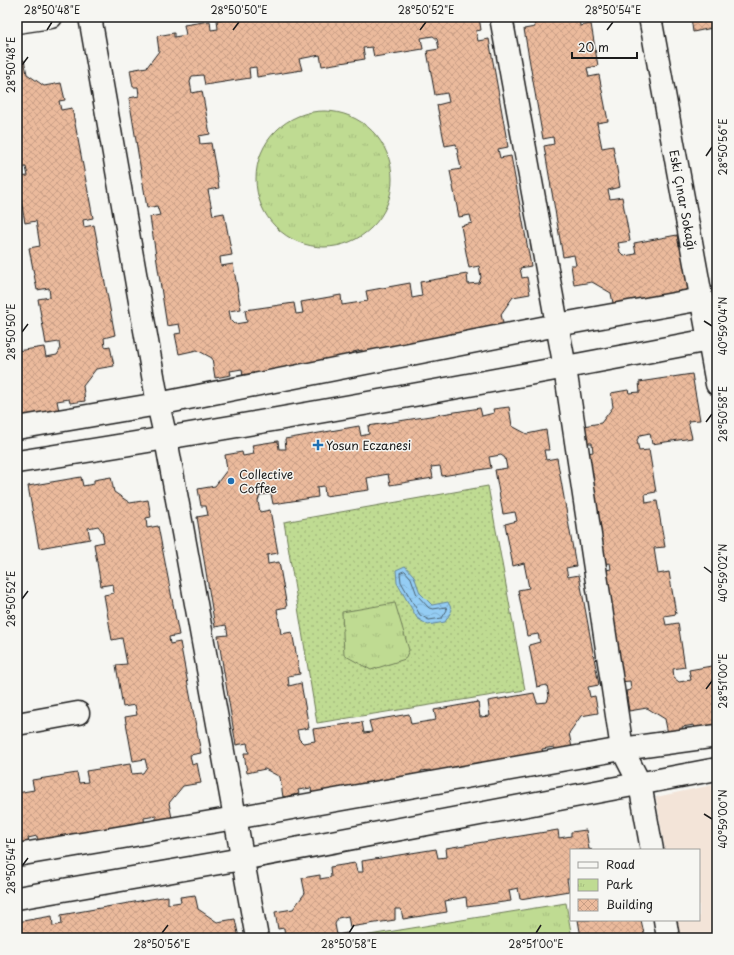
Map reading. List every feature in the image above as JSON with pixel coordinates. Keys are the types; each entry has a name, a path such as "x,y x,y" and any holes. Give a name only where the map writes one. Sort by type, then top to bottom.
{"street":[{"path":"17,22 51,17"},
{"path":"90,17 158,404 166,439 257,938"},
{"path":"501,17 565,368 622,749 640,784 652,849"},
{"name":"Eski Çınar Sokağı","path":"650,17 716,372"},
{"path":"17,428 158,404 557,325 702,299"},
{"path":"17,462 166,439 565,368 709,340"},
{"path":"17,724 78,713"},
{"path":"17,855 622,749 717,736"},
{"path":"17,898 242,859 717,769"},
{"path":"665,921 668,938"}],"shaded area":[{"path":"717,784 717,938 680,938 677,921 700,921 700,849 665,849 656,797"}],"green space":[{"path":"324,111 344,114 356,119 372,131 384,147 389,159 392,179 389,199 384,211 372,227 356,239 344,244 324,247 304,244 292,239 276,227 264,211 259,199 256,179 259,159 264,147 276,131 292,119 304,114"},
{"path":"488,486 525,690 317,723 284,522"},
{"path":"395,603 409,650 405,659 371,670 344,655 342,612"},
{"path":"566,903 572,938 351,938"}],"water":[{"path":"405,566 414,576 420,593 432,605 448,602 452,610 445,622 428,625 417,618 397,583 396,570"}],"building":[{"path":"232,17 479,17 481,30 476,31 478,41 489,39 508,147 498,149 500,158 511,156 531,266 520,268 522,278 527,277 530,294 513,297 501,314 504,328 474,330 476,339 363,360 362,350 353,352 355,363 243,377 242,369 230,371 231,375 215,378 212,358 197,350 179,354 175,334 181,333 179,324 167,326 150,217 160,215 157,206 147,208 129,98 139,96 138,87 133,87 130,70 147,67 159,51 157,36 174,33 174,37 186,35 184,25 210,21 211,30 218,29 217,20","holes":["433,36 437,39 439,49 427,51 435,95 447,93 449,102 437,105 445,146 456,144 461,169 450,171 459,217 470,215 472,223 461,226 469,268 479,266 481,277 479,283 468,284 467,274 420,282 422,296 412,298 410,283 366,291 368,301 342,305 341,295 301,302 303,313 296,314 294,303 245,310 247,322 235,324 231,320 229,311 241,309 233,264 221,266 220,257 232,255 224,213 213,215 208,190 219,188 211,143 200,144 199,136 210,134 202,91 192,93 190,82 192,76 203,75 205,85 250,78 249,68 256,67 257,77 302,70 299,59 320,55 322,66 365,59 363,48 372,47 374,57 423,49 421,38"]},
{"path":"527,17 579,17 580,26 591,24 598,66 587,68 589,77 599,75 608,121 597,123 602,148 613,146 620,187 608,190 610,199 622,197 630,241 618,243 620,252 624,256 636,254 634,243 677,235 679,246 688,244 698,297 642,308 640,299 628,301 629,305 614,308 611,293 592,282 574,285 571,265 576,265 574,255 563,257 544,146 554,144 553,137 543,139 524,29 535,27 533,18 528,19"},
{"path":"691,17 717,17 717,27 693,32"},
{"path":"24,60 27,74 44,86 61,83 65,100 59,101 61,110 72,108 93,218 83,220 84,227 94,225 115,335 104,338 105,347 110,346 114,366 96,369 83,386 85,401 70,403 69,399 57,401 59,411 17,417 17,351 44,347 46,357 57,355 60,350 59,342 46,344 38,299 50,297 49,288 37,290 29,248 40,246 36,221 25,223 17,177 28,176 26,167 17,168 17,61"},
{"path":"692,374 700,420 688,421 692,438 652,444 650,433 640,435 637,440 639,451 649,450 656,492 645,494 646,503 657,501 665,547 654,548 658,574 669,572 676,614 664,616 666,625 678,623 685,667 673,669 674,678 679,682 691,680 689,670 717,665 717,731 696,735 694,725 682,727 683,731 668,734 665,719 647,708 629,711 626,691 631,690 630,681 618,682 601,571 611,569 610,563 599,564 582,454 593,452 592,443 586,443 583,426 601,423 613,407 611,393 628,390 629,393 640,392 639,382"},
{"path":"509,407 512,426 527,434 546,430 549,450 544,450 546,460 557,458 576,566 566,568 568,577 579,575 599,685 588,687 590,697 595,696 598,713 581,716 569,733 572,748 554,751 554,747 542,749 544,758 431,779 430,770 421,771 423,782 312,796 311,788 298,790 299,794 283,797 280,777 265,769 247,773 244,753 249,753 247,743 236,745 218,636 228,635 226,625 215,627 197,517 208,515 206,506 201,506 198,489 215,486 227,470 225,455 242,452 243,456 254,454 252,445 278,441 279,449 286,449 285,439 359,426 361,436 369,434 368,426 480,408 482,416 494,413 493,409","holes":["501,455 505,458 507,468 495,470 503,514 515,512 517,521 505,524 513,566 524,563 529,588 518,590 527,636 538,634 540,642 529,645 537,687 547,685 549,696 547,702 537,703 534,693 488,701 490,716 480,717 478,702 434,710 436,720 411,724 409,714 369,721 372,732 364,733 362,722 313,729 315,741 303,743 299,739 297,730 309,728 301,683 289,686 288,676 300,674 292,632 281,634 277,609 287,607 279,562 268,564 267,555 278,553 270,510 260,512 258,501 260,495 271,494 273,504 318,497 317,487 324,486 325,496 369,490 367,478 388,474 390,485 433,478 431,467 440,466 442,476 491,468 489,457"]},
{"path":"81,477 83,486 94,484 94,480 111,477 114,492 130,503 148,500 151,517 146,518 147,528 158,526 179,635 169,637 170,644 180,642 201,753 190,755 192,765 197,763 201,783 183,786 169,803 172,818 156,821 156,816 144,818 145,828 38,846 37,836 28,838 30,848 17,850 17,793 34,790 32,780 77,773 79,783 88,782 86,771 130,764 132,774 143,773 147,767 145,759 133,761 125,717 137,715 135,705 123,707 116,665 127,664 122,638 112,640 104,595 114,593 113,584 101,586 94,544 104,542 102,531 98,526 88,528 90,539 39,548 28,486"},
{"path":"558,830 559,838 571,836 571,832 586,830 589,849 570,849 570,879 567,879 569,891 520,899 518,888 509,890 511,901 467,907 466,897 445,901 447,912 403,919 401,909 395,909 395,920 350,927 348,916 338,918 335,924 337,935 347,933 348,938 285,938 284,928 278,929 275,912 293,909 305,893 302,878 320,875 320,879 331,877 330,867 355,863 357,872 363,872 362,861 436,849 438,858 447,857 446,848"},
{"path":"195,895 198,909 217,922 235,919 239,938 17,938 17,922 52,916 53,926 62,924 61,915 168,896 168,904 181,902 180,897"},
{"path":"578,921 641,921 645,938 594,938 593,935 581,937"}],"place":[{"name":"Yosun Eczanesi","path":"318,445"},
{"name":"Collective Coffee","path":"231,481"}]}
